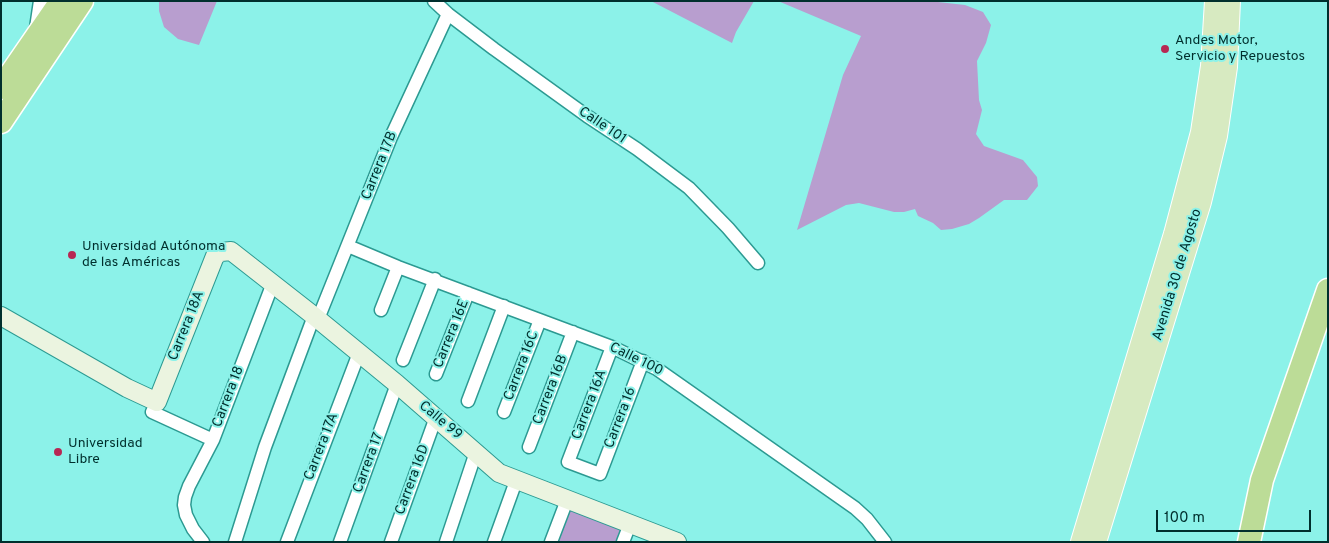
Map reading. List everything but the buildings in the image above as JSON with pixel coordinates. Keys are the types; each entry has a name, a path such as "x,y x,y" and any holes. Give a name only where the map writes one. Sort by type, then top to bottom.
{"highway":[{"path":"1,88 34,41 74,3"},
{"path":"1,122 74,3"},
{"path":"1249,542 1262,480 1327,293"}],"main road":[{"name":"Avenida 30 de Agosto","path":"1081,542 1174,234 1201,132 1218,3"},
{"name":"Avenida 30 de Agosto","path":"1096,542 1201,202 1217,136 1227,67 1218,3"}],"street":[{"path":"34,41 40,1"},
{"name":"Calle 101","path":"434,1 448,14 555,94 637,149 689,188 758,263"},
{"name":"Carrera 17B","path":"235,542 265,447 316,318 348,246 391,137 448,14"},
{"name":"Calle 100","path":"348,246 398,267 435,279 612,347 669,375 847,502 866,519 885,542"},
{"name":"Calle 99","path":"231,251 397,384 499,473 677,542"},
{"name":"Carrera 18A","path":"154,407 215,256 222,252 231,251"},
{"path":"381,310 398,267"},
{"path":"403,360 435,279"},
{"name":"Carrera 18","path":"203,542 193,529 184,510 185,496 212,440 273,283"},
{"name":"Carrera 16E","path":"436,374 468,293"},
{"path":"468,401 504,306"},
{"path":"1,316 127,388 154,407 212,440"},
{"name":"Carrera 16C","path":"504,412 540,320"},
{"name":"Carrera 16B","path":"529,447 573,332"},
{"name":"Carrera 16A","path":"600,474 568,462 612,347"},
{"name":"Carrera 17A","path":"287,542 359,353"},
{"name":"Carrera 16","path":"600,474 643,361"},
{"name":"Carrera 17","path":"340,542 397,384"},
{"name":"Carrera 16D","path":"391,542 436,417"},
{"path":"446,542 476,452"},
{"path":"494,542 516,480"},
{"path":"551,542 567,500"},
{"path":"623,542 630,524"}],"shaded area":[{"path":"159,1 217,1 199,45 178,39 164,27 159,11"},
{"path":"651,1 754,1 736,32 732,43"},
{"path":"778,1 929,1 965,5 983,12 991,25 986,43 977,61 979,100 982,110 976,134 984,146 1023,160 1037,177 1038,186 1027,200 1004,200 969,224 952,229 941,230 933,223 918,216 915,209 894,212 859,203 846,205 797,230 843,75 861,36"},
{"path":"567,500 630,524 623,542 551,542"}],"place":[{"name":"Andes Motor, Servicio y Repuestos","path":"1165,49"},
{"name":"Universidad Autónoma de las Américas","path":"72,255"},
{"name":"Universidad Libre","path":"58,452"}]}
